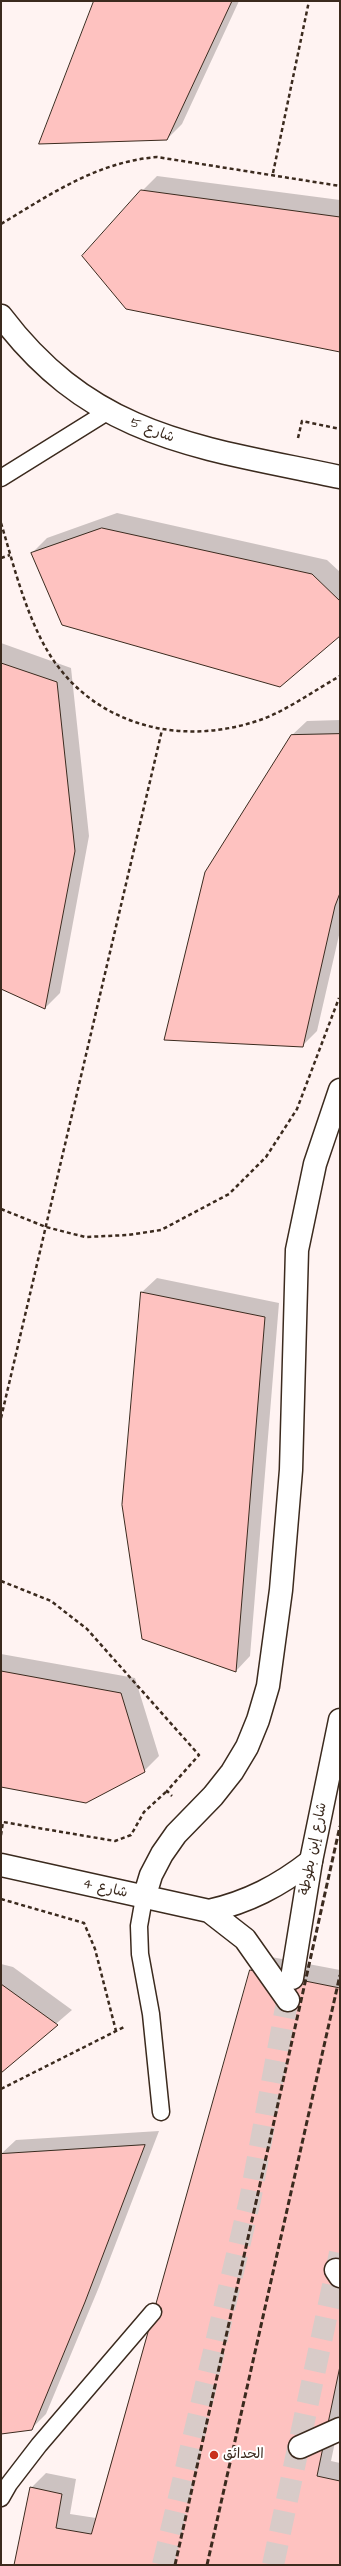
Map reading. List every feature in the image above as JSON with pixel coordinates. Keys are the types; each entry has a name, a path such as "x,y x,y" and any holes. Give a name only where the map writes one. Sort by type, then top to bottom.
{"street":[{"name":"شارع 5","path":"1,316 20,341 46,368 76,392 107,412 139,427 208,450 340,477"},
{"path":"144,1898 162,1854 192,1816 223,1784 247,1747 258,1720 268,1686 281,1590 291,1470 297,1250 315,1164 340,1090"},
{"name":"شارع إبن بطوطة","path":"292,1978 311,1861 340,1720"},
{"name":"شارع 4","path":"1,1865 144,1898 209,1911 237,1905 264,1893 288,1879 311,1861"},
{"name":"شارع 4","path":"209,1911 245,1939 288,2000"},
{"path":"300,2447 340,2429"}],"lane":[{"path":"1,478 107,412"},
{"path":"144,1898 140,1926 140,1954 151,2014 161,2112"},
{"path":"1,2498 9,2484 39,2445 153,2312"}],"path":[{"path":"273,174 309,1"},
{"path":"1,224 90,172 131,159 157,156 340,186"},
{"path":"1,524 26,607 42,642 63,674 92,700 126,719 162,730 196,733 230,729 262,719 340,676"},
{"path":"1,558 10,555"},
{"path":"1,1418 162,730"},
{"path":"1,1209 46,1226 85,1237 128,1235 161,1230 229,1194 266,1157 298,1110 339,998"},
{"path":"1,1581 51,1601 87,1629 199,1754 167,1791 144,1812 130,1835 115,1842 3,1822 1,1835"},
{"path":"167,1791 192,1816"},
{"path":"1,1899 84,1923 96,1949 116,2031"},
{"path":"1,2089 151,2014"}],"building":[{"path":"94,1 232,1 167,140 39,144"},
{"path":"141,190 340,217 340,352 126,309 82,256"},
{"path":"102,528 312,574 340,601 340,636 280,687 62,625 31,553"},
{"path":"1,663 57,682 75,851 45,1009 1,989"},
{"path":"340,734 340,893 335,906 303,1047 164,1040 205,872 291,735"},
{"path":"141,1292 265,1317 236,1672 142,1639 122,1505"},
{"path":"1,1671 121,1693 145,1772 86,1803 1,1787"},
{"path":"250,1970 340,1988 340,2366 317,2476 340,2481 340,2565 14,2565 30,2487 62,2494 56,2528 91,2534"},
{"path":"1,1984 58,2025 1,2073"},
{"path":"145,2145 85,2302 32,2430 1,2434 1,2154"}],"tunnel":[{"path":"163,2565 250,2200 291,1981"},
{"path":"273,2565 340,2253"}],"railway":[{"path":"175,2565 340,1826"},
{"path":"207,2565 340,1975"}],"place":[{"name":"الحدائق","path":"214,2455"}]}
